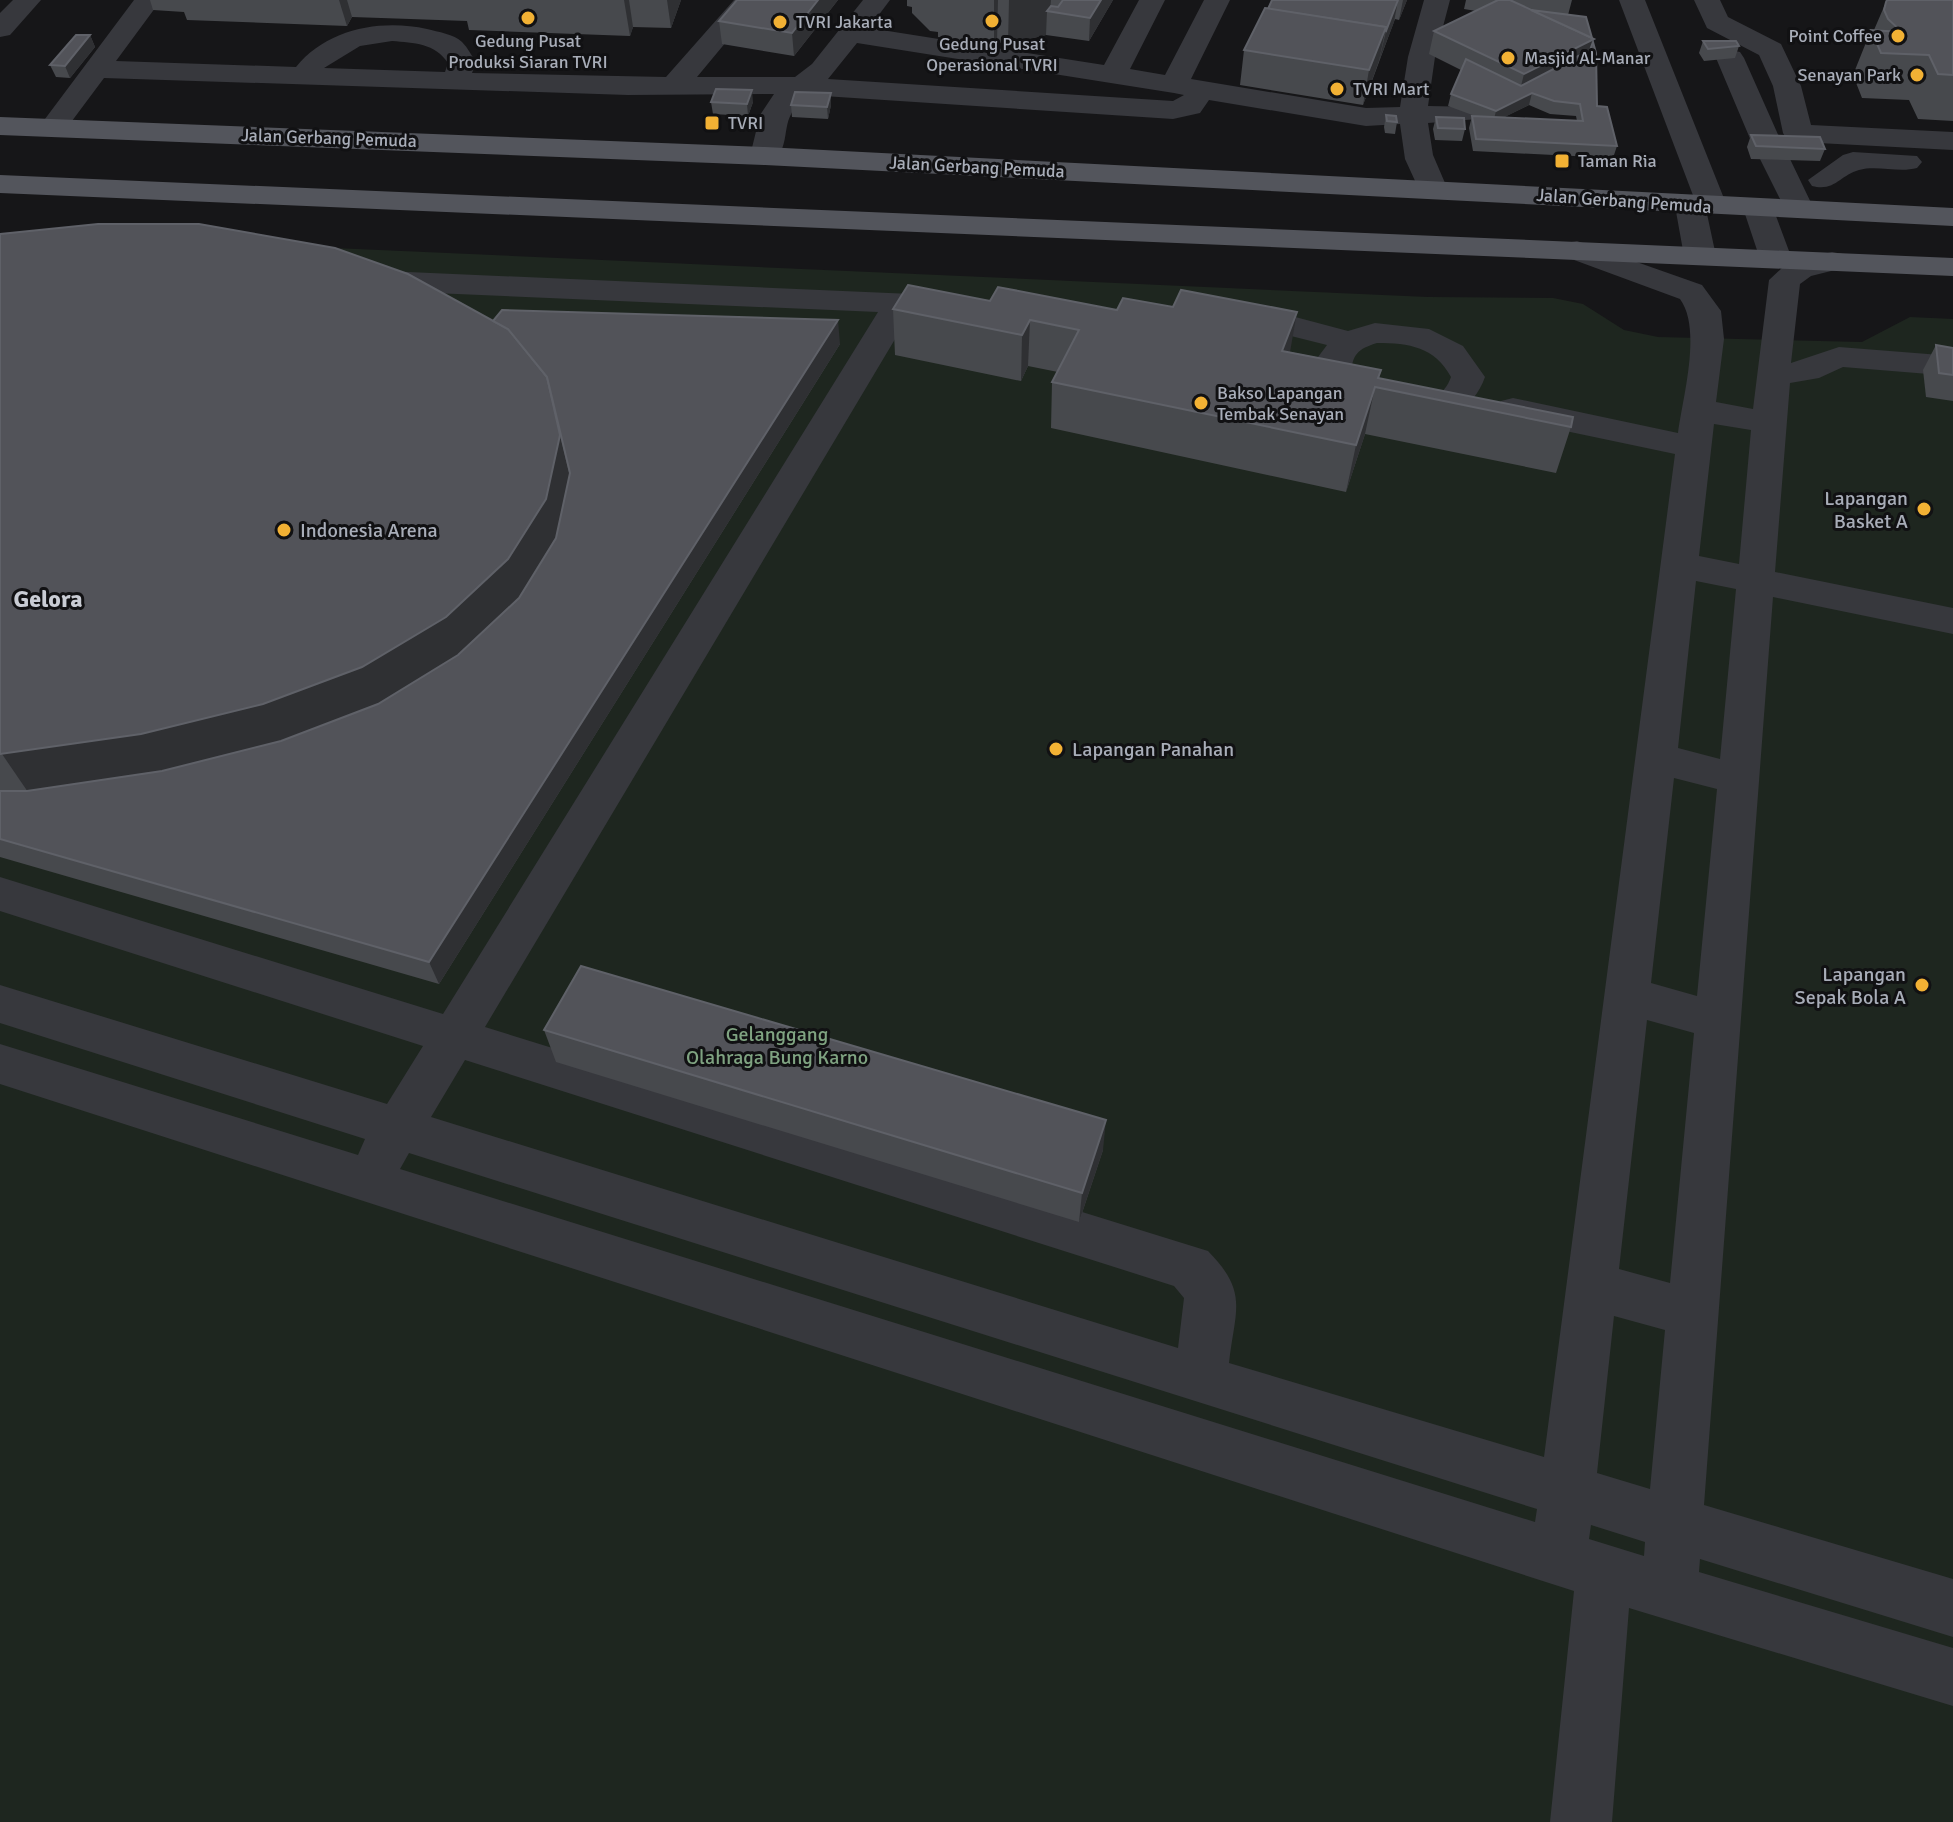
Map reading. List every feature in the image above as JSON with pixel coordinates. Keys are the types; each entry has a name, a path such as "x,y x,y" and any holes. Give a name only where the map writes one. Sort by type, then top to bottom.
{"main road":[{"name":"Jalan Gerbang Pemuda","path":"0,126 765,156 1953,217"},
{"path":"0,184 1953,267"}],"street":[{"path":"0,29 28,0"},
{"path":"53,127 148,0"},
{"path":"675,85 748,0"},
{"path":"765,156 774,115 781,102 805,86 852,34 877,0"},
{"path":"1114,73 1152,0"},
{"path":"1174,85 1217,0"},
{"path":"1433,190 1418,155 1413,114 1419,65 1437,0"},
{"path":"1632,0 1701,206 1700,256"},
{"path":"1685,0 1699,31 1728,55 1799,209"},
{"path":"1707,0 1717,22 1771,50 1787,86 1790,110 1840,212"},
{"path":"304,76 311,64 335,47 371,36 409,34 451,46 462,63 455,82"},
{"path":"852,34 1114,73 1366,117 1468,113"},
{"path":"96,69 455,82 805,86 1173,110 1190,107 1202,90"},
{"path":"1809,154 1953,141"},
{"path":"1809,154 1853,161 1953,164"},
{"path":"1758,208 1776,259"},
{"path":"1577,250 1691,292 1705,311 1707,339 1565,1488 1581,1564 1581,1822"},
{"path":"1669,1591 1772,375 1785,280 1800,269 1832,261"},
{"path":"327,279 992,308"},
{"path":"435,283 435,297 448,316"},
{"path":"768,328 778,322 788,301"},
{"path":"368,1179 757,507 900,303"},
{"path":"1208,319 1284,324 1349,341"},
{"path":"1375,333 1407,333 1438,342 1460,358 1468,377 1461,396 1440,409 1409,413 1377,408 1350,394 1334,376 1335,357 1349,341 1375,333"},
{"path":"1772,375 1807,371 1839,357 1953,366"},
{"path":"1461,396 1696,429 1768,422"},
{"path":"1679,565 1953,621"},
{"path":"1655,758 1737,779"},
{"path":"0,894 1190,1268 1211,1290 1201,1380"},
{"path":"1626,995 1716,1020"},
{"path":"0,1004 1201,1380 1953,1608"},
{"path":"0,1064 1581,1564 1953,1677"},
{"path":"1590,1285 1692,1313"}],"green space":[{"name":"Gelanggang Olahraga Bung Karno","path":"0,233 1428,297 1553,298 1583,304 1624,330 1658,337 1862,342 1910,317 1953,319 1953,1822 0,1822"}],"building":[{"path":"737,0 818,0 792,33 719,21"},
{"path":"1063,0 1101,0 1090,18 1047,11 1051,6 1058,7"},
{"path":"1272,0 1398,0 1386,31 1386,27 1268,9"},
{"path":"1498,0 1510,0 1594,39 1524,74 1434,31"},
{"path":"1887,0 1953,0 1953,75 1938,74 1929,55 1881,53 1871,30 1902,32 1888,19 1884,10"},
{"path":"1265,8 1386,27 1369,70 1244,50"},
{"path":"1531,10 1586,17 1592,38"},
{"path":"76,35 90,35 65,66 50,65"},
{"path":"1703,41 1736,41 1739,46 1708,49"},
{"path":"1593,42 1597,106 1607,107 1617,146 1476,139 1472,116 1583,121 1580,104 1554,101 1532,93 1496,111 1451,94 1466,59 1521,86 1590,50"},
{"path":"716,89 752,90 747,104 711,102"},
{"path":"795,92 831,93 827,107 791,105"},
{"path":"1386,115 1396,116 1397,122 1387,121"},
{"path":"1436,117 1464,118 1465,129 1438,128"},
{"path":"1751,135 1820,137 1825,149 1756,146"},
{"name":"Indonesia Arena","path":"98,224 199,224 335,248 408,274 508,329 547,377 560,435 546,499 508,559 446,617 362,667 263,704 141,734 0,754 0,234"},
{"path":"908,285 990,301 998,287 1117,310 1123,298 1173,307 1181,290 1297,312 1282,351 1381,370 1378,378 1573,417 1571,427 1375,387 1356,445 1052,382 1079,330 1030,320 1022,335 893,309"},
{"path":"502,310 838,320 429,962 0,839 0,791 27,791 162,771 281,741 378,704 458,655 519,598 556,538 570,473 547,377 508,329 493,321"},
{"path":"1936,345 1953,348 1953,375 1939,373"},
{"path":"581,966 1106,1120 1082,1193 544,1030"}],"place":[{"name":"Gedung Pusat Produksi Siaran TVRI","path":"528,18"},
{"name":"Gedung Pusat Operasional TVRI","path":"992,21"},
{"name":"TVRI Jakarta","path":"780,22"},
{"name":"Point Coffee","path":"1898,36"},
{"name":"Masjid Al-Manar","path":"1508,58"},
{"name":"Senayan Park","path":"1917,75"},
{"name":"TVRI Mart","path":"1337,89"},
{"name":"TVRI","path":"712,123"},
{"name":"Taman Ria","path":"1562,161"},
{"name":"Bakso Lapangan Tembak Senayan","path":"1201,403"},
{"name":"Lapangan Basket A","path":"1924,509"},
{"name":"Indonesia Arena","path":"284,530"},
{"name":"Lapangan Panahan","path":"1056,749"},
{"name":"Lapangan Sepak Bola A","path":"1922,985"}],"district":[{"name":"Gelora","path":"48,599"}]}
